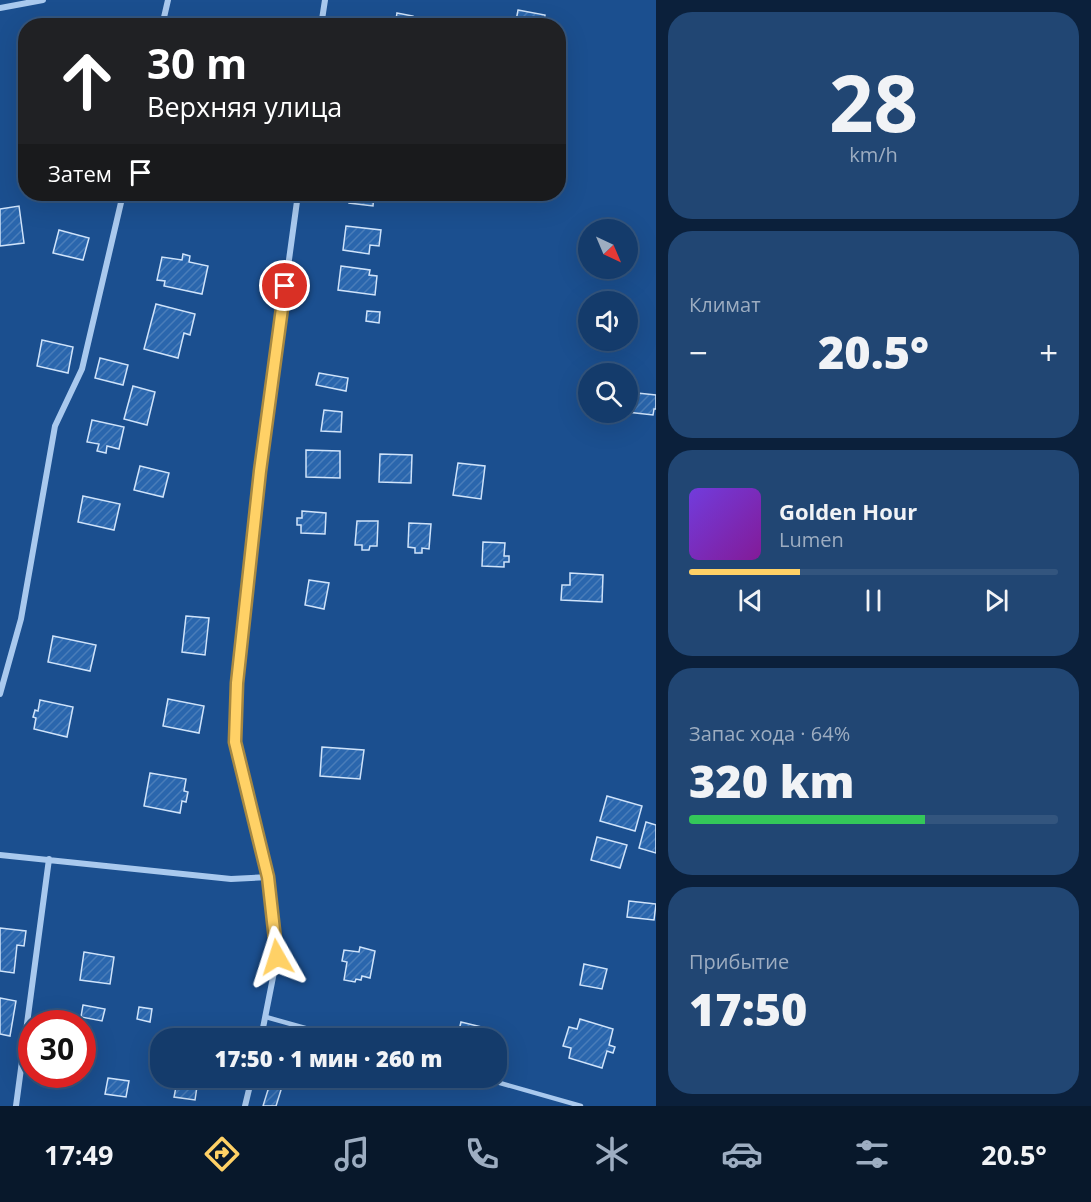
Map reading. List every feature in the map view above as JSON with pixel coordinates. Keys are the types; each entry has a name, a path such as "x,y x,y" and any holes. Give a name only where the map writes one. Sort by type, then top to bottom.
{"street":[{"path":"0,8 43,0"},
{"path":"164,18 168,0"},
{"path":"322,18 325,0"},
{"path":"0,694 21,619 55,426 82,369 121,201"},
{"path":"263,1028 277,957 268,877 235,742 237,683 260,471 297,201"},
{"path":"0,855 231,879 268,877"},
{"path":"16,1106 49,859"},
{"path":"245,1106 249,1088"}],"lane":[{"path":"266,1017 305,1028"},
{"path":"507,1085 581,1106"}],"building":[{"path":"518,10 545,15 545,18 516,18"},
{"path":"397,13 413,16 413,18 396,18"},
{"path":"349,201 373,201 373,206 349,203"},
{"path":"19,206 24,243 0,246 0,209"},
{"path":"346,226 381,230 379,246 370,245 369,254 343,250"},
{"path":"59,230 89,238 83,260 53,253"},
{"path":"183,254 190,256 189,262 208,266 202,294 164,286 165,281 157,280 162,257 182,260"},
{"path":"341,266 370,270 369,275 377,276 375,295 338,290"},
{"path":"156,304 195,314 190,335 184,333 178,358 144,349"},
{"path":"367,311 380,312 379,323 366,321"},
{"path":"42,340 73,347 68,373 37,366"},
{"path":"100,358 128,365 123,385 95,378"},
{"path":"319,373 348,378 346,391 316,385"},
{"path":"133,386 155,392 147,425 124,419"},
{"path":"638,393 656,395 656,409 653,415 638,413"},
{"path":"324,410 342,412 341,432 321,431"},
{"path":"92,420 124,427 119,449 107,446 106,453 97,451 99,444 87,442"},
{"path":"306,450 340,451 340,478 306,477"},
{"path":"380,454 412,455 411,483 379,482"},
{"path":"458,463 485,466 481,499 453,495"},
{"path":"140,466 169,473 163,497 134,490"},
{"path":"83,496 120,504 114,530 78,522"},
{"path":"302,511 326,513 325,534 301,533 301,525 297,525 297,518 302,518"},
{"path":"357,521 378,521 377,546 370,546 369,550 362,550 362,545 355,545"},
{"path":"409,523 431,524 429,549 422,548 422,553 415,553 415,548 408,547"},
{"path":"483,542 505,543 504,556 509,556 509,562 504,562 504,567 482,566"},
{"path":"570,573 603,575 602,602 561,600 562,585 570,585"},
{"path":"309,580 329,583 324,609 305,605"},
{"path":"186,616 209,618 205,655 182,652"},
{"path":"53,636 96,645 90,671 48,662"},
{"path":"168,699 204,706 199,733 163,726"},
{"path":"40,700 73,707 67,737 34,729 36,718 33,717 35,710 38,711"},
{"path":"322,747 364,750 360,779 320,776"},
{"path":"150,773 186,779 184,791 188,792 186,802 182,801 180,813 144,806"},
{"path":"607,796 642,806 635,831 600,821"},
{"path":"646,822 656,825 656,853 639,848"},
{"path":"597,837 627,845 620,868 591,860"},
{"path":"629,901 656,904 654,920 627,917"},
{"path":"0,928 26,931 24,946 17,945 14,973 0,971"},
{"path":"360,947 375,951 370,978 362,976 361,980 356,979 355,982 344,980 347,962 342,961 344,950 359,952"},
{"path":"84,952 114,957 110,984 80,980"},
{"path":"584,964 607,969 602,989 580,985"},
{"path":"0,998 16,1001 10,1036 0,1034"},
{"path":"83,1005 105,1009 102,1021 96,1020 96,1010 82,1010"},
{"path":"139,1007 152,1009 150,1022 137,1019"},
{"path":"580,1019 613,1029 609,1045 615,1047 613,1053 607,1051 602,1068 569,1058 571,1048 563,1046 569,1027 577,1029"},
{"path":"461,1022 486,1028 460,1028"},
{"path":"108,1078 129,1081 126,1097 105,1094"},
{"path":"176,1088 197,1088 195,1100 174,1097"},
{"path":"269,1088 282,1088 276,1106 263,1106"}],"route":[{"path":"277,957 268,877 235,742 237,683 260,471 285,286"}]}
